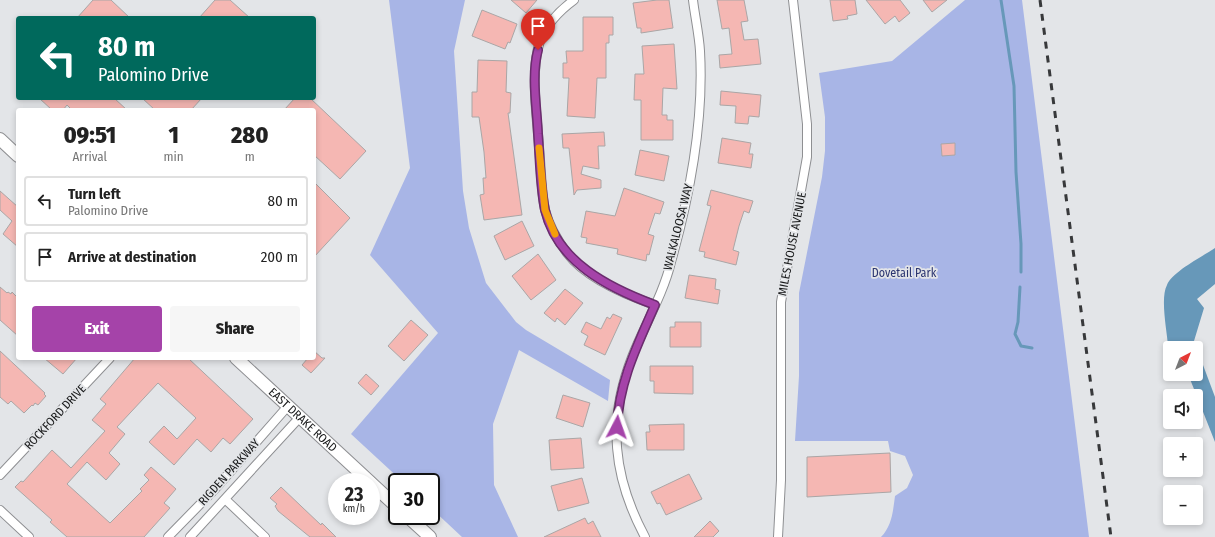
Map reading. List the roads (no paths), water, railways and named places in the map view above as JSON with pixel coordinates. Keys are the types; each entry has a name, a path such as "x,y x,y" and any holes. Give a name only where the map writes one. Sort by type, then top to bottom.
{"main road":[{"path":"0,139 16,154"},
{"name":"EAST DRAKE ROAD","path":"238,360 361,473"},
{"name":"EAST DRAKE ROAD","path":"380,491 388,498"},
{"path":"417,525 430,537"}],"street":[{"path":"574,0 560,10 548,24 540,41 536,59 536,98 545,210 555,235 568,254 583,268 605,283 632,297 655,305"},
{"name":"WALKALOOSA WAY","path":"645,537 634,517 623,485 616,452 618,414 621,390 632,357 671,264 689,185 696,144 700,51 693,0"},
{"name":"MILES HOUSE AVENUE","path":"778,537 781,480 781,302 806,157 807,124 793,0"},
{"name":"ROCKFORD DRIVE","path":"0,475 108,360"},
{"name":"RIGDEN PARKWAY","path":"168,537 214,489 288,406"},
{"name":"RIGDEN PARKWAY","path":"190,537 300,417"},
{"path":"225,499 265,537"},
{"path":"0,510 29,537"}],"waterway":[{"path":"1001,0 1014,86 1016,172 1021,244 1021,272"},
{"path":"1020,287 1018,322 1015,334 1021,346 1032,348"}],"railway":[{"path":"1040,0 1111,537"}],"park label":[{"name":"Dovetail Park","path":"904,273"}]}
